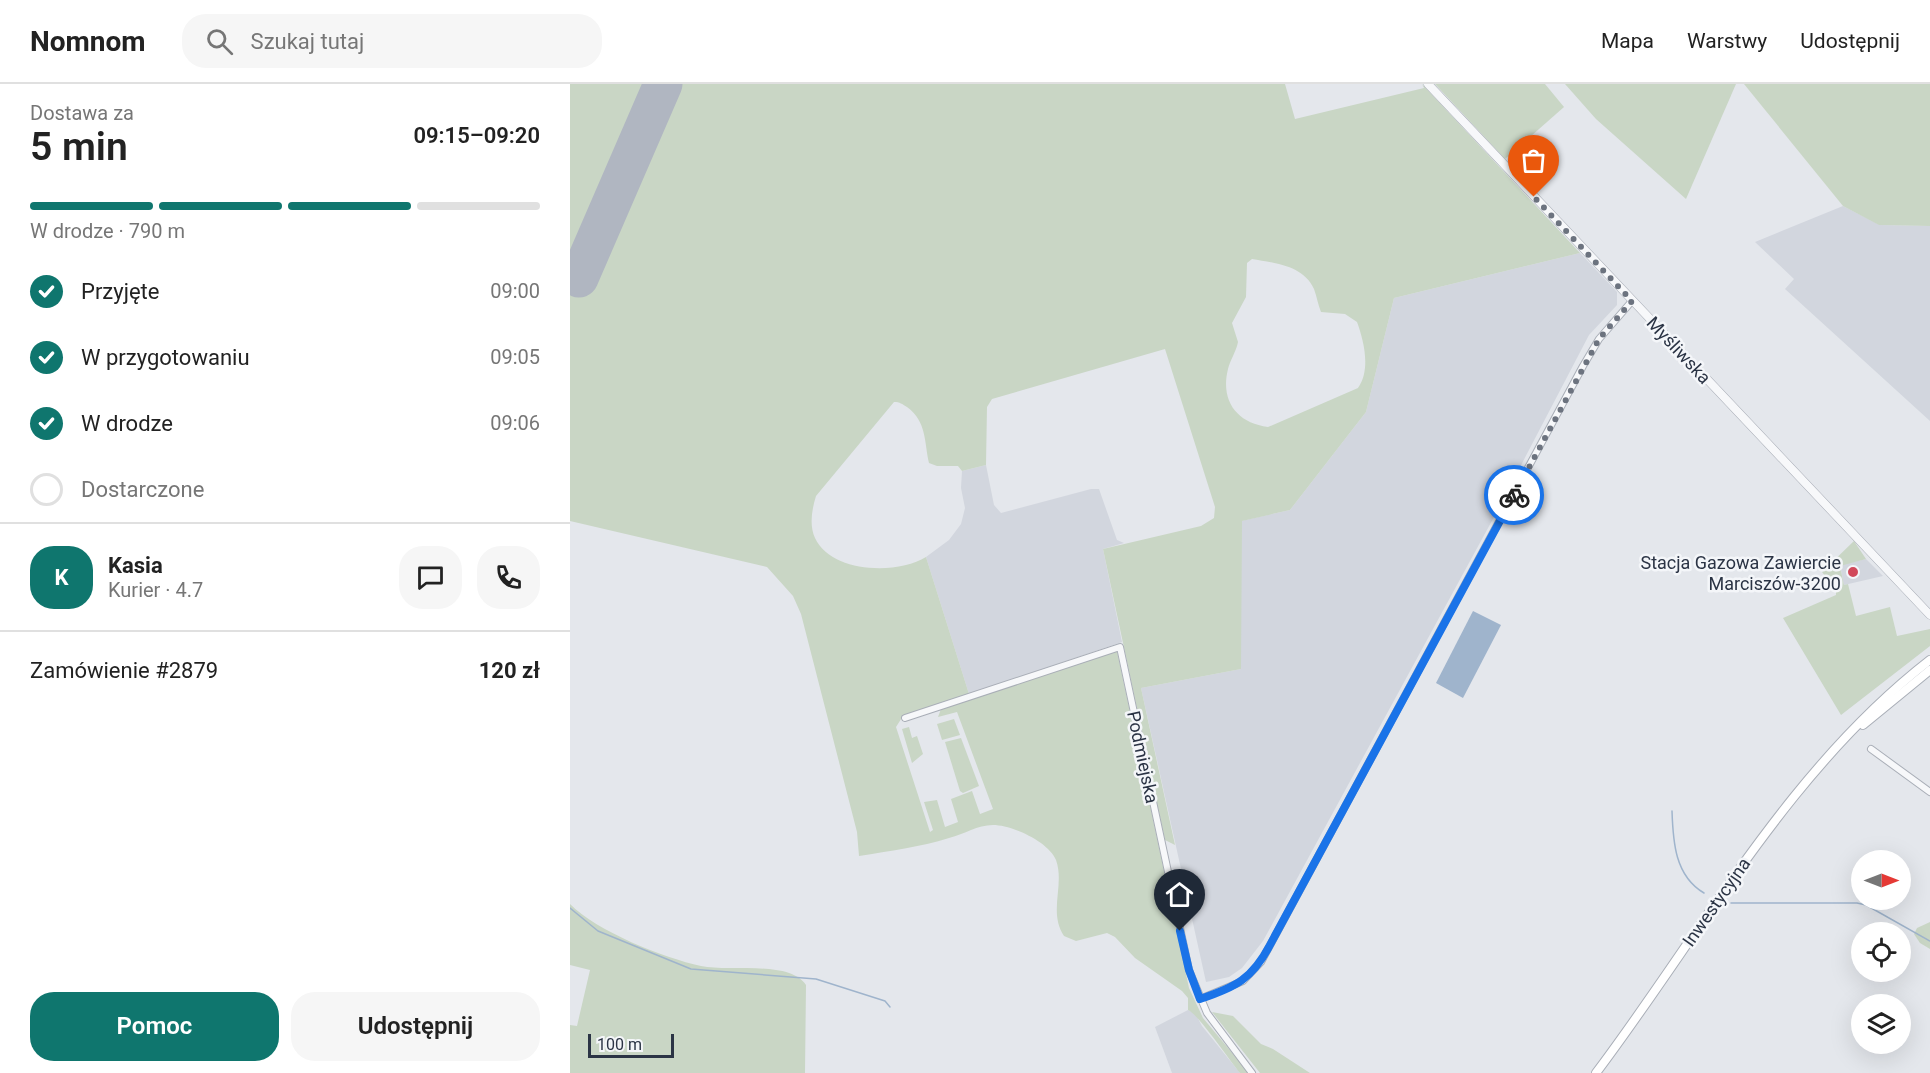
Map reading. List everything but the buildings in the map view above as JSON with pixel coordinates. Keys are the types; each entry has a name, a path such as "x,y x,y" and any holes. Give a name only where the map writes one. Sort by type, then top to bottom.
{"main road":[{"name":"Inwestycyjna","path":"1596,1073 1768,827 1876,704 1930,660"},
{"name":"Inwestycyjna","path":"1846,738 1930,669"}],"street":[{"name":"Myśliwska","path":"1428,84 1930,615"},
{"path":"1200,999 1243,981 1261,962 1583,366 1599,339 1632,301"},
{"name":"Podmiejska","path":"905,718 1120,647 1184,951 1200,999 1212,1021 1252,1073"},
{"path":"1871,749 1930,792"}],"shaded area":[{"path":"1843,206 1880,225 1930,226 1930,421 1785,289 1794,279 1755,242"},
{"path":"1580,253 1617,292 1617,305 1589,335 1494,517 1263,941 1242,968 1229,977 1206,982 1141,688 1241,669 1241,521 1290,510 1366,412 1394,298"},
{"path":"986,465 994,505 1001,513 1091,489 1099,489 1117,540 1124,543 1103,549 1122,642 969,694 926,557 949,540 961,524 965,508 961,488 962,471"},
{"path":"1866,559 1883,576 1844,585 1840,565"},
{"path":"1188,1010 1195,1013 1202,1026 1240,1073 1172,1073 1155,1027"}],"green space":[{"path":"570,84 654,84 571,274 587,281 672,84 1285,84 1295,119 1424,88 1422,84 1580,253 1394,298 1366,412 1290,510 1242,521 1241,669 1141,688 1175,845 1165,840 1103,549 1201,526 1214,518 1215,507 1165,349 992,399 987,407 986,465 962,471 958,466 937,466 929,463 924,432 918,419 907,407 894,402 816,496 812,517 813,533 823,550 835,558 850,564 882,568 899,567 926,557 969,694 903,716 896,727 930,832 933,830 924,802 937,800 945,827 958,822 951,799 972,791 980,814 993,809 957,712 938,717 941,709 1117,651 1189,988 1203,1018 1249,1073 1240,1073 1193,1013 1188,1010 1188,998 1182,991 1135,958 1115,937 1107,933 1076,941 1064,936 1057,918 1059,879 1056,860 1052,853 1038,841 1010,828 987,825 927,844 859,856 857,832 801,614 793,596 767,567 570,521","holes":["1252,259 1287,266 1303,275 1314,289 1321,312 1345,314 1357,322 1365,355 1364,373 1358,388 1268,427 1248,421 1233,408 1229,400 1226,381 1238,342 1232,323 1246,297 1247,263"]},
{"path":"1435,84 1545,84 1564,107 1505,159"},
{"path":"1565,84 1736,84 1686,199 1596,119"},
{"path":"1744,84 1930,84 1930,226 1879,225 1843,206"},
{"path":"1854,541 1866,559 1840,566 1844,585 1848,584 1856,616 1890,607 1897,636 1930,629 1930,646 1841,715 1783,618 1836,595 1836,589 1822,572"},
{"path":"954,719 960,735 942,740 937,724"},
{"path":"909,727 912,738 917,736 923,754 912,763 902,729"},
{"path":"961,738 979,786 963,793 960,791 945,742"},
{"path":"570,904 596,924 631,942 669,957 713,968 758,968 787,972 798,977 806,985 805,1073 570,1073 570,1025 577,1026 590,970 570,965"},
{"path":"1930,922 1930,949 1920,943 1914,934 1917,928"},
{"path":"1212,1012 1233,1016 1261,1044 1273,1049 1310,1073 1260,1073"}],"water":[{"path":"1473,611 1501,625 1463,698 1436,683"}],"waterway":[{"path":"1672,811 1673,834 1681,868 1694,886 1704,893"},
{"path":"1731,903 1857,903 1866,905 1930,941"},
{"path":"570,908 598,931 691,969 816,979 885,1001 890,1007"}],"runway":[{"path":"579,278 663,84"}],"way so far":[{"path":"1514,495 1599,339 1632,301 1534,197"}],"place":[{"name":"Stacja Gazowa Zawiercie Marciszów-3200","path":"1853,572"}],"route":[{"path":"1180,931 1189,970 1200,999 1226,990 1252,974 1261,962 1514,495"}]}
